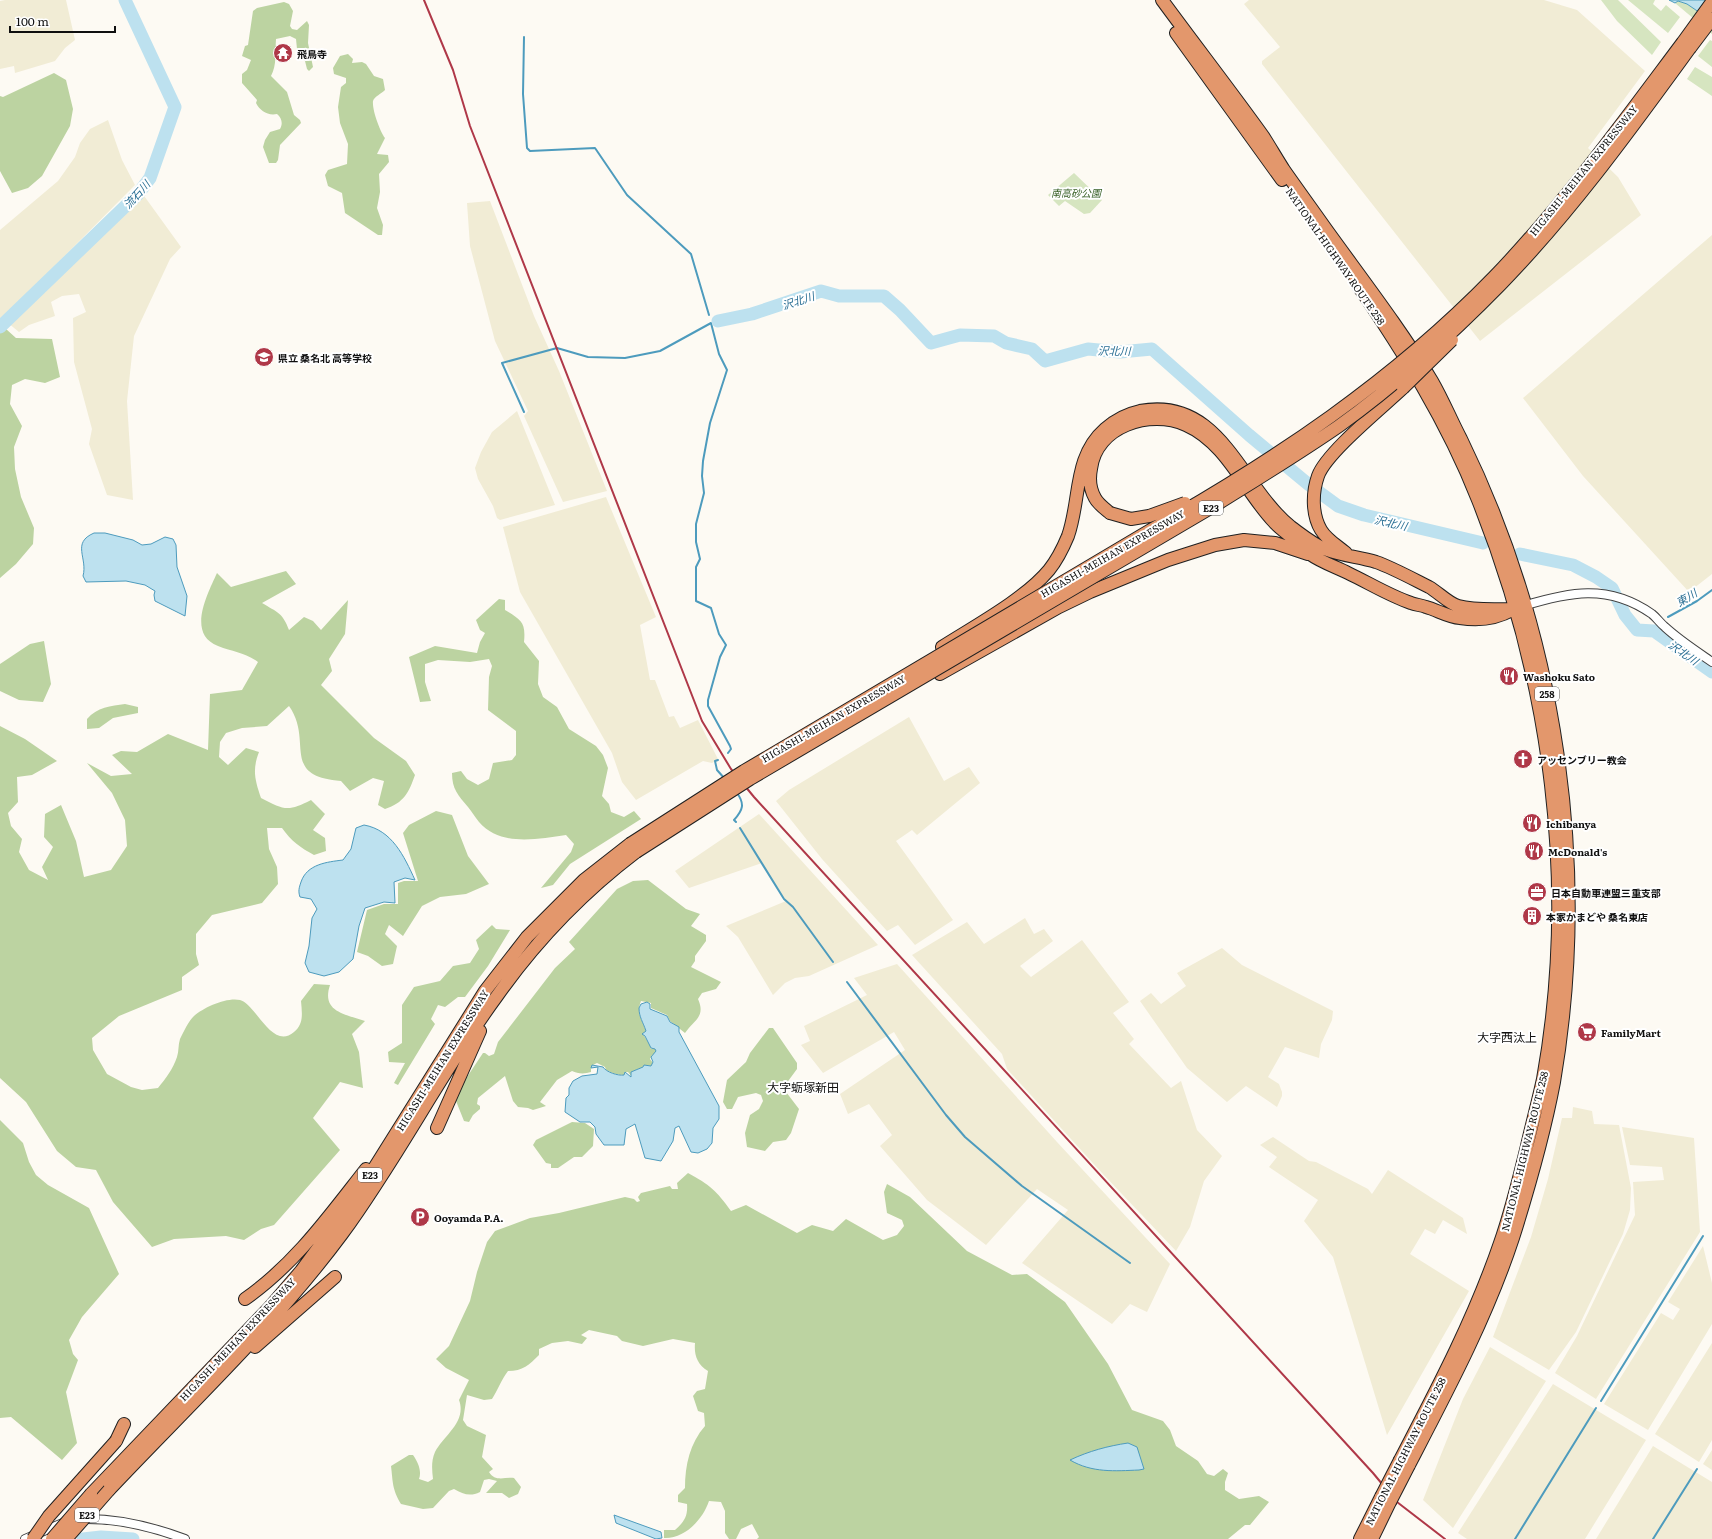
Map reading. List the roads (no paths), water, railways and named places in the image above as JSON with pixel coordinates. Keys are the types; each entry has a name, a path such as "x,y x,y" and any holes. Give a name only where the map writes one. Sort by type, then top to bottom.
{"highway":[{"name":"NATIONAL HIGHWAY ROUTE 258","path":"1152,0 1321,236 1343,263 1427,394 1477,497 1521,607"},
{"name":"NATIONAL HIGHWAY ROUTE 258","path":"1162,0 1265,139 1283,168 1382,303 1433,384 1486,492 1502,533 1521,607 1551,712 1561,789 1567,864 1568,929 1565,976 1554,1083 1534,1165 1512,1241 1474,1333 1404,1462 1386,1499 1372,1539"},
{"name":"HIGASHI-MEIHAN EXPRESSWAY","path":"52,1539 91,1494 269,1308 301,1271 358,1194 468,1015 527,937 584,880 744,771 1142,535 1214,494 1286,449 1389,373 1441,328 1494,277 1544,222 1579,179 1712,2"},
{"name":"HIGASHI-MEIHAN EXPRESSWAY","path":"66,1539 109,1490 218,1376 310,1276 367,1199 487,1010 536,945 562,916 633,848 1218,503 1340,425 1447,336 1501,284 1552,229 1588,186 1712,19"},
{"path":"1349,556 1322,531 1316,515 1314,493 1318,476 1332,455 1403,388 1489,302 1501,284"},
{"path":"886,687 898,677 1026,592 1037,582 1056,561 1068,535 1080,472 1091,444 1098,435 1120,418 1148,410 1168,410 1181,413 1204,426 1230,450 1272,508 1290,526 1326,550 1376,562 1430,587 1458,606 1485,609 1521,607"},
{"path":"1311,555 1275,524 1262,509 1234,469 1210,441 1198,431 1175,421 1152,418 1137,421 1122,427 1111,434 1096,452 1092,462 1090,477 1091,488 1095,499 1110,513 1131,519 1149,516 1192,500 1300,434 1314,428"},
{"path":"917,681 942,673 1059,607 1090,592 1168,560 1215,545 1244,540 1275,543 1311,555 1411,603 1459,618 1476,620 1498,618 1521,607"},
{"path":"437,1128 482,1028 510,981 536,945"},
{"path":"245,1299 268,1283 294,1258 326,1220 410,1111"},
{"path":"218,1376 234,1367 335,1277"},
{"path":"33,1539 49,1516 116,1441 124,1424"},
{"name":"NATIONAL HIGHWAY ROUTE 258","path":"1360,1539 1386,1499"}],"street":[{"path":"1521,607 1572,594 1588,592 1602,593 1628,601 1653,615 1665,628 1712,662"},
{"path":"24,1539 72,1519 96,1519 144,1526 185,1539"}],"water":[{"path":"1669,0 1712,0 1712,21 1687,4 1678,1 1675,3"},
{"path":"94,533 105,533 133,540 142,545 151,544 165,537 173,539 176,545 177,567 187,596 185,616 155,601 155,591 145,585 126,581 86,582 83,576 84,563 82,546 83,541"},
{"path":"364,825 382,832 390,838 401,853 415,880 405,878 394,882 395,903 384,902 365,908 359,926 353,959 339,972 324,976 309,972 305,963 309,946 312,918 317,909 311,899 300,897 299,890 301,882 308,871 318,865 343,860 351,849 356,828"},
{"path":"647,1002 650,1004 650,1009 667,1016 670,1022 679,1027 679,1032 719,1106 719,1119 713,1128 712,1143 707,1149 698,1153 691,1152 679,1126 675,1128 673,1141 661,1161 645,1158 635,1124 626,1129 624,1145 604,1145 596,1134 595,1127 590,1122 580,1122 565,1112 566,1098 569,1095 569,1088 573,1081 582,1076 597,1074 598,1067 591,1068 592,1065 603,1067 609,1072 616,1074 624,1075 625,1072 631,1077 631,1072 643,1067 644,1065 651,1066 653,1062 651,1057 656,1051 655,1049 651,1048 645,1036 642,1034 646,1031 639,1011 641,1004"},
{"path":"1128,1443 1137,1447 1144,1469 1121,1471 1095,1469 1070,1460 1099,1449"},
{"path":"614,1515 661,1532 662,1538 656,1539 616,1523"}],"waterway":[{"name":"流石川","path":"0,327 138,194 150,178 175,107 125,0"},
{"path":"524,37 523,94 527,148 530,151 595,148 627,195 691,254 709,315"},
{"name":"沢北川","path":"718,321 752,314 821,291 839,296 884,296 900,310 931,343 960,335 994,336 1006,343 1032,349 1045,361 1088,349 1120,352 1152,349 1249,435 1308,484 1338,506 1364,515 1483,543"},
{"path":"524,412 502,363 557,348 588,357 625,358 660,351 711,323 719,354 727,370 710,423 703,461 702,476 704,493 696,524 696,542 700,559 696,567 696,601 711,608 719,634 726,645 720,657 708,700 708,706 730,746 731,749 728,753"},
{"name":"沢北川","path":"1520,554 1573,565 1596,577 1612,588 1625,615 1637,630 1654,631 1712,672"},
{"name":"東川","path":"1668,617 1697,601 1712,590"},
{"name":"東川","path":"1625,615 1630,615 1640,626 1648,626"},
{"path":"718,760 715,761 717,770 725,779"},
{"path":"736,822 734,820 742,807 740,797 737,793"},
{"path":"740,828 784,899 793,907 833,962"},
{"path":"847,982 946,1115 965,1137 1022,1186 1130,1263"},
{"path":"1601,1401 1703,1236"},
{"path":"1515,1539 1596,1408"},
{"path":"1653,1539 1697,1469"},
{"path":"83,1539 101,1537 133,1539"}],"railway":[{"path":"424,0 453,70 470,126 702,721 731,769 754,797 1373,1473 1397,1502 1445,1539"}],"place":[{"name":"飛鳥寺","path":"283,53"},
{"name":"県立 桑名北 高等学校","path":"264,357"},
{"name":"Washoku Sato","path":"1509,676"},
{"name":"アッセンブリー教会","path":"1523,759"},
{"name":"Ichibanya","path":"1532,823"},
{"name":"McDonald's","path":"1534,851"},
{"name":"日本自動車連盟三重支部","path":"1537,892"},
{"name":"本家かまどや 桑名東店","path":"1532,916"},
{"name":"FamilyMart","path":"1587,1032"},
{"name":"Ooyamda P.A.","path":"420,1217"}],"district":[{"name":"大字西汰上","path":"1507,1037"},
{"name":"大字蛎塚新田","path":"803,1087"}],"park label":[{"name":"南高砂公園","path":"1076,192"}]}
